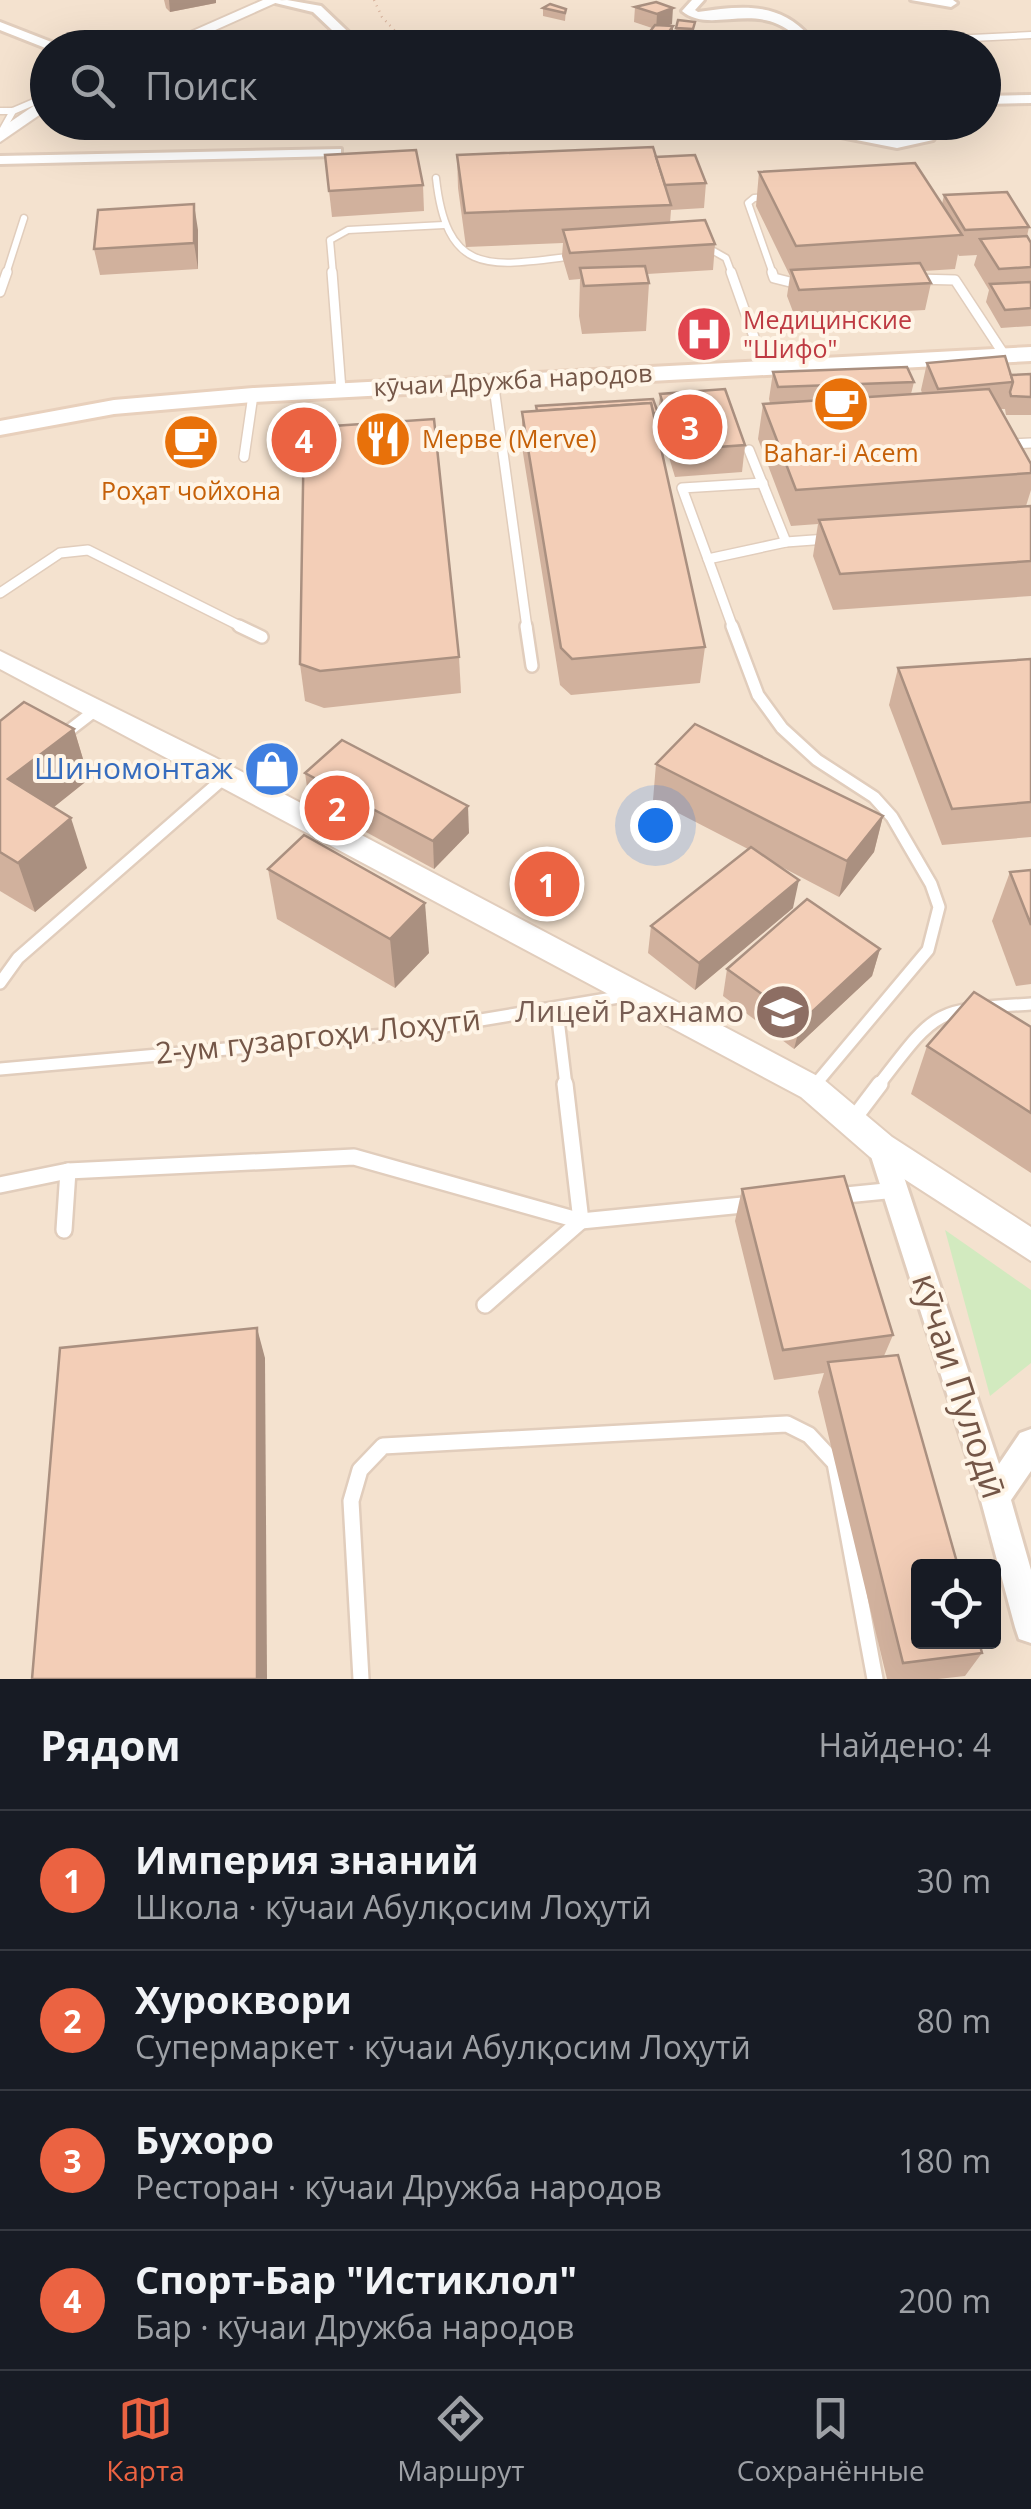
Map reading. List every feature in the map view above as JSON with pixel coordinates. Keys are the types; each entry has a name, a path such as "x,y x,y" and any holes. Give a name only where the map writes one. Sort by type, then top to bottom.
{"main road":[{"name":"кӯчаи Дружба народов","path":"114,407 493,380 1031,354"},
{"path":"0,404 114,407"},
{"path":"0,428 114,407"}],"street":[{"path":"204,30 273,0 317,9 340,30"},
{"path":"698,0 688,11 696,16 749,9 766,11 777,14 796,30"},
{"path":"917,0 951,3"},
{"path":"0,26 30,38"},
{"path":"1001,100 1031,99"},
{"path":"0,135 30,113"},
{"path":"881,140 893,145 917,145 924,140"},
{"path":"0,160 336,152"},
{"path":"0,659 812,1088 881,1147 1031,1246"},
{"name":"кӯчаи Пулодӣ","path":"881,1147 995,1497 1031,1627"},
{"path":"995,1497 1031,1444"}],"lane":[{"path":"1001,36 1031,35"},
{"path":"0,111 30,106"},
{"path":"0,135 13,112"},
{"path":"436,178 444,225 463,254 490,264 586,255"},
{"path":"774,196 754,198 748,203 750,214 774,278 804,285"},
{"path":"0,292 24,218"},
{"path":"341,390 330,240 348,230 444,225"},
{"path":"682,246 701,244 726,258 754,337"},
{"path":"946,263 1006,356"},
{"path":"899,280 954,280"},
{"path":"493,380 532,666"},
{"path":"244,457 253,395"},
{"path":"1002,433 1017,458"},
{"path":"1010,444 1031,443"},
{"path":"750,450 786,542"},
{"path":"762,483 682,488 758,695 782,728 817,760 874,798 892,817 931,884 939,907 928,950 812,1088"},
{"path":"708,560 786,542 843,538"},
{"path":"0,593 60,553 88,550 262,638"},
{"path":"62,736 97,709"},
{"path":"0,983 18,958 226,776"},
{"name":"2-ум гузаргоҳи Лоҳутӣ","path":"0,1068 296,1042 557,1012 635,994"},
{"path":"852,1121 924,1026 954,1009 1031,1004"},
{"path":"557,1012 581,1222"},
{"path":"0,1185 68,1172 354,1157 581,1222 778,1202"},
{"path":"64,1230 68,1172"},
{"path":"817,1198 896,1190"},
{"path":"485,1305 581,1222"},
{"path":"361,1679 351,1501 360,1470 383,1446 787,1424 809,1435 835,1463 875,1679"}],"path":[{"path":"374,0 395,30"}],"shaded area":[{"path":"0,0 1031,0 1031,1679 0,1679"}],"green space":[{"path":"945,1230 1031,1290 1031,1363 990,1396"}],"building":[{"path":"656,2 673,8 657,14 635,7"},
{"path":"550,4 566,9 565,13 543,8"},
{"path":"678,20 695,22 693,29 676,28"},
{"path":"655,25 673,26 670,30 651,30"},
{"path":"653,147 671,205 465,213 457,155"},
{"path":"416,150 423,185 329,191 325,155"},
{"path":"695,155 706,183 665,185 656,157"},
{"path":"915,163 962,235 796,246 759,172"},
{"path":"1007,192 1029,227 965,230 944,195"},
{"path":"194,204 194,243 94,249 98,210"},
{"path":"705,220 715,244 570,253 563,230"},
{"path":"1027,236 1031,243 1031,267 999,269 980,239"},
{"path":"920,263 931,283 799,290 791,270"},
{"path":"645,266 649,283 584,286 580,268"},
{"path":"1031,282 1031,308 1005,310 990,284"},
{"path":"1005,356 1013,382 938,389 927,363"},
{"path":"907,367 914,382 778,387 773,372"},
{"path":"1031,374 1031,397 1011,396 1011,375"},
{"path":"725,389 745,445 677,450 660,394"},
{"path":"989,389 1031,464 1031,473 796,490 763,404"},
{"path":"653,399 658,413 653,413 651,403 537,411 536,406"},
{"path":"651,403 705,647 572,659 561,648 522,412"},
{"path":"434,419 459,657 320,671 300,664 304,428"},
{"path":"1031,506 1031,561 840,574 819,520"},
{"path":"1031,659 1031,802 952,809 898,668"},
{"path":"24,702 74,729 8,779 71,818 18,863 0,852 0,721"},
{"path":"695,724 883,816 847,861 656,764"},
{"path":"342,740 468,806 433,841 305,773"},
{"path":"304,835 425,903 390,939 268,869"},
{"path":"751,847 799,880 699,963 651,926"},
{"path":"1031,870 1031,925 1010,872"},
{"path":"807,899 880,949 801,1022 727,969"},
{"path":"974,992 1031,1027 1031,1113 927,1046"},
{"path":"844,1176 893,1335 783,1350 742,1189"},
{"path":"257,1328 257,1679 32,1679 60,1348"},
{"path":"898,1355 956,1559 911,1559 911,1649 981,1649 982,1653 903,1663 828,1362"}],"place":[{"name":"Медицинские \"Шифо\"","path":"704,334"},
{"name":"Bahar-i Acem","path":"841,404"},
{"name":"Бухоро","path":"690,427"},
{"name":"Мерве (Merve)","path":"383,439"},
{"name":"Спорт-Бар \"Истиклол\"","path":"304,440"},
{"name":"Роҳат чойхона","path":"191,442"},
{"name":"Шиномонтаж","path":"272,769"},
{"name":"Хуроквори","path":"337,808"},
{"name":"Империя знаний","path":"547,884"},
{"name":"Лицей Рахнамо","path":"783,1012"}]}
